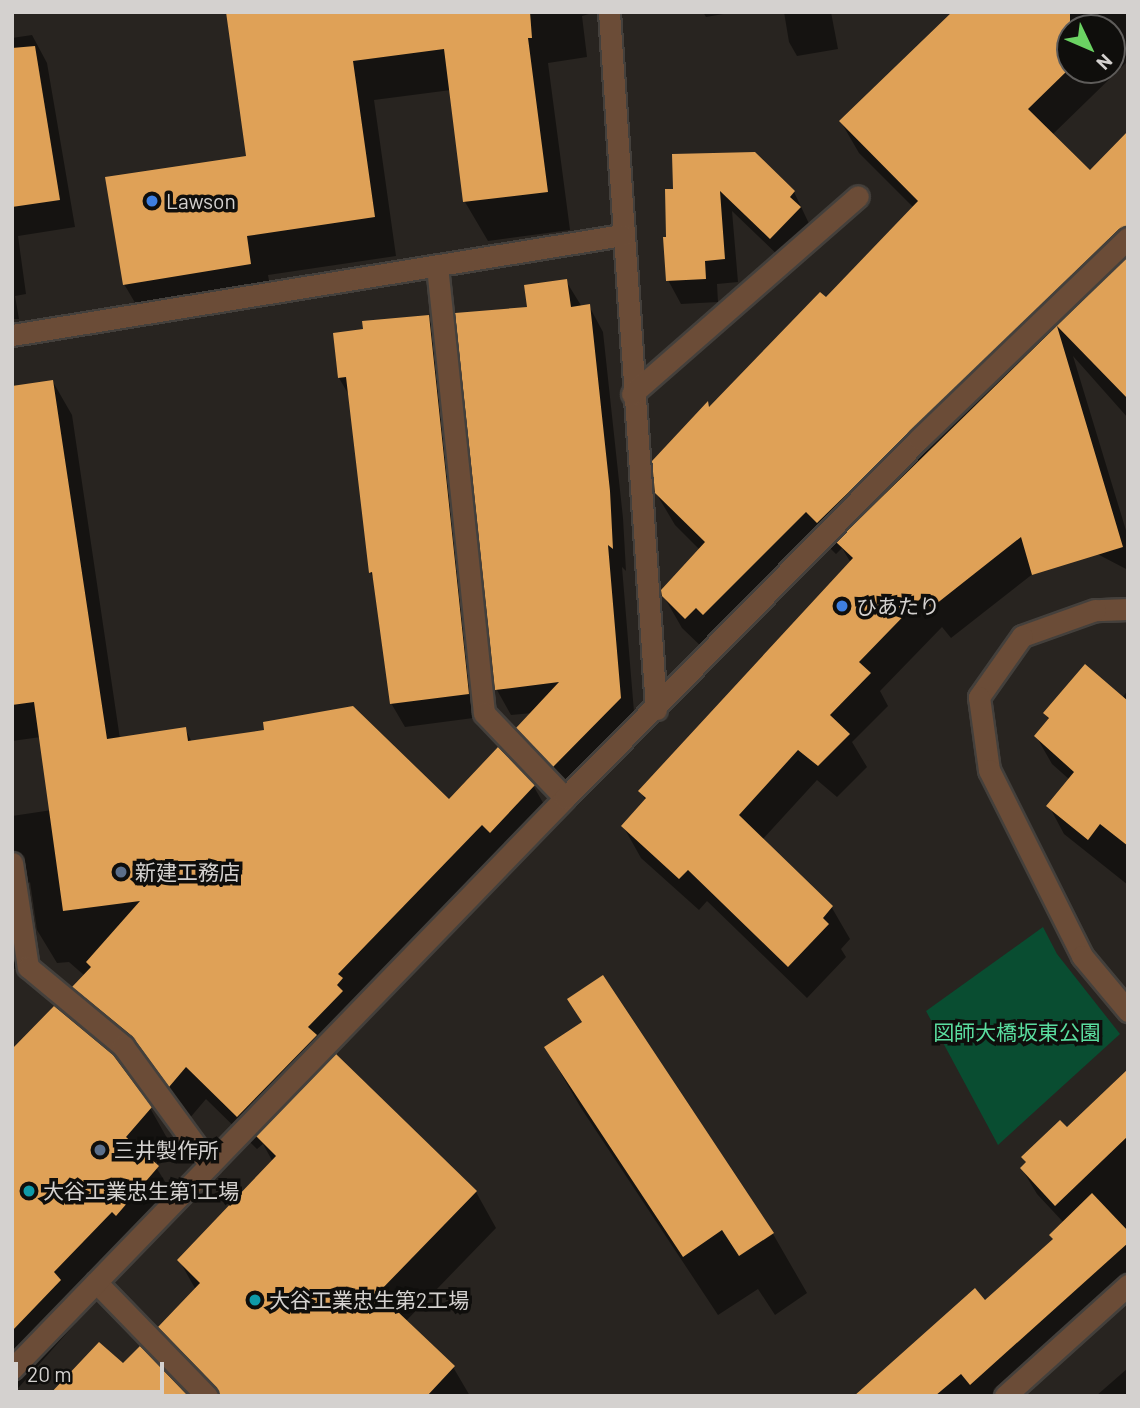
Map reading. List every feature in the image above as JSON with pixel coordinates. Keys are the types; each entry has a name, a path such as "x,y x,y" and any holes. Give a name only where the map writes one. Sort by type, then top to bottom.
{"street":[{"path":"609,12 632,394 656,709"},
{"path":"632,394 858,196"},
{"path":"12,335 622,235"},
{"path":"12,1369 565,798 656,709 919,439 1128,238"},
{"path":"437,266 484,713 565,798"},
{"path":"1128,609 1095,610 1022,636 979,697 989,770 1082,956 1128,1012"},
{"path":"12,863 28,967 123,1046 210,1165"},
{"path":"96,1282 207,1396"},
{"path":"1005,1396 1128,1285"}],"green space":[{"name":"図師大橋坂東公園","path":"1043,927 1057,954 1120,1034 998,1145 926,1011"}],"building":[{"path":"226,12 530,12 532,38 528,38 548,192 463,202 444,49 353,61 375,217 247,236 251,264 123,285 105,177 246,156"},
{"path":"952,12 1070,12 1056,14 1056,82 1028,109 1090,170 1128,131 1128,225 1119,229 817,523 806,512 703,615 696,608 685,619 662,596 661,590 705,542 655,493 652,461 708,401 709,407 820,292 826,297 918,201 839,121"},
{"path":"35,46 60,200 12,207 12,48"},
{"path":"755,152 795,191 790,197 801,207 770,239 720,191 725,259 705,261 706,279 666,281 663,237 666,237 665,189 673,189 672,154"},
{"path":"1128,256 1128,399 1057,326 1123,547 1032,575 1021,537 931,608 923,596 859,662 871,673 830,715 850,734 818,766 798,750 739,815 833,906 823,918 829,924 788,967 688,870 679,879 621,826 646,798 638,791 853,558 836,542"},
{"path":"567,279 571,307 590,304 610,491 613,549 608,545 621,698 553,767 516,728 559,682 495,690 455,313 527,307 524,285"},
{"path":"429,315 469,694 390,704 372,572 369,573 346,377 338,378 333,333 363,329 362,321"},
{"path":"53,380 107,739 186,727 188,741 264,730 263,722 353,706 449,799 498,747 535,785 490,833 482,825 338,974 343,978 337,985 343,991 308,1027 317,1035 237,1117 186,1067 169,1087 132,1036 72,987 91,967 86,962 140,901 63,911 34,702 12,705 12,386"},
{"path":"1085,664 1128,701 1128,846 1100,824 1088,840 1046,806 1074,772 1034,736 1049,718 1043,713"},
{"path":"603,975 774,1233 739,1256 722,1230 683,1257 544,1047 582,1022 567,999"},
{"path":"54,1006 113,1055 152,1107 126,1137 159,1166 116,1216 112,1212 54,1272 61,1280 12,1331 12,1049"},
{"path":"336,1054 477,1191 378,1293 455,1366 427,1396 220,1396 216,1387 158,1327 200,1283 177,1260 276,1156 256,1136"},
{"path":"1128,1069 1128,1136 1055,1206 1020,1168 1026,1162 1021,1157 1060,1120 1067,1127"},
{"path":"1092,1193 1128,1231 1128,1243 970,1385 961,1374 935,1396 854,1396 975,1288 985,1300 1053,1239 1049,1235"},
{"path":"99,1342 123,1363 140,1346 188,1396 48,1396"}],"place":[{"name":"Lawson","path":"152,201"},
{"name":"ひあたり","path":"842,606"},
{"name":"新建工務店","path":"121,872"},
{"name":"三井製作所","path":"100,1150"},
{"name":"大谷工業忠生第1工場","path":"29,1191"},
{"name":"大谷工業忠生第2工場","path":"255,1300"}]}
